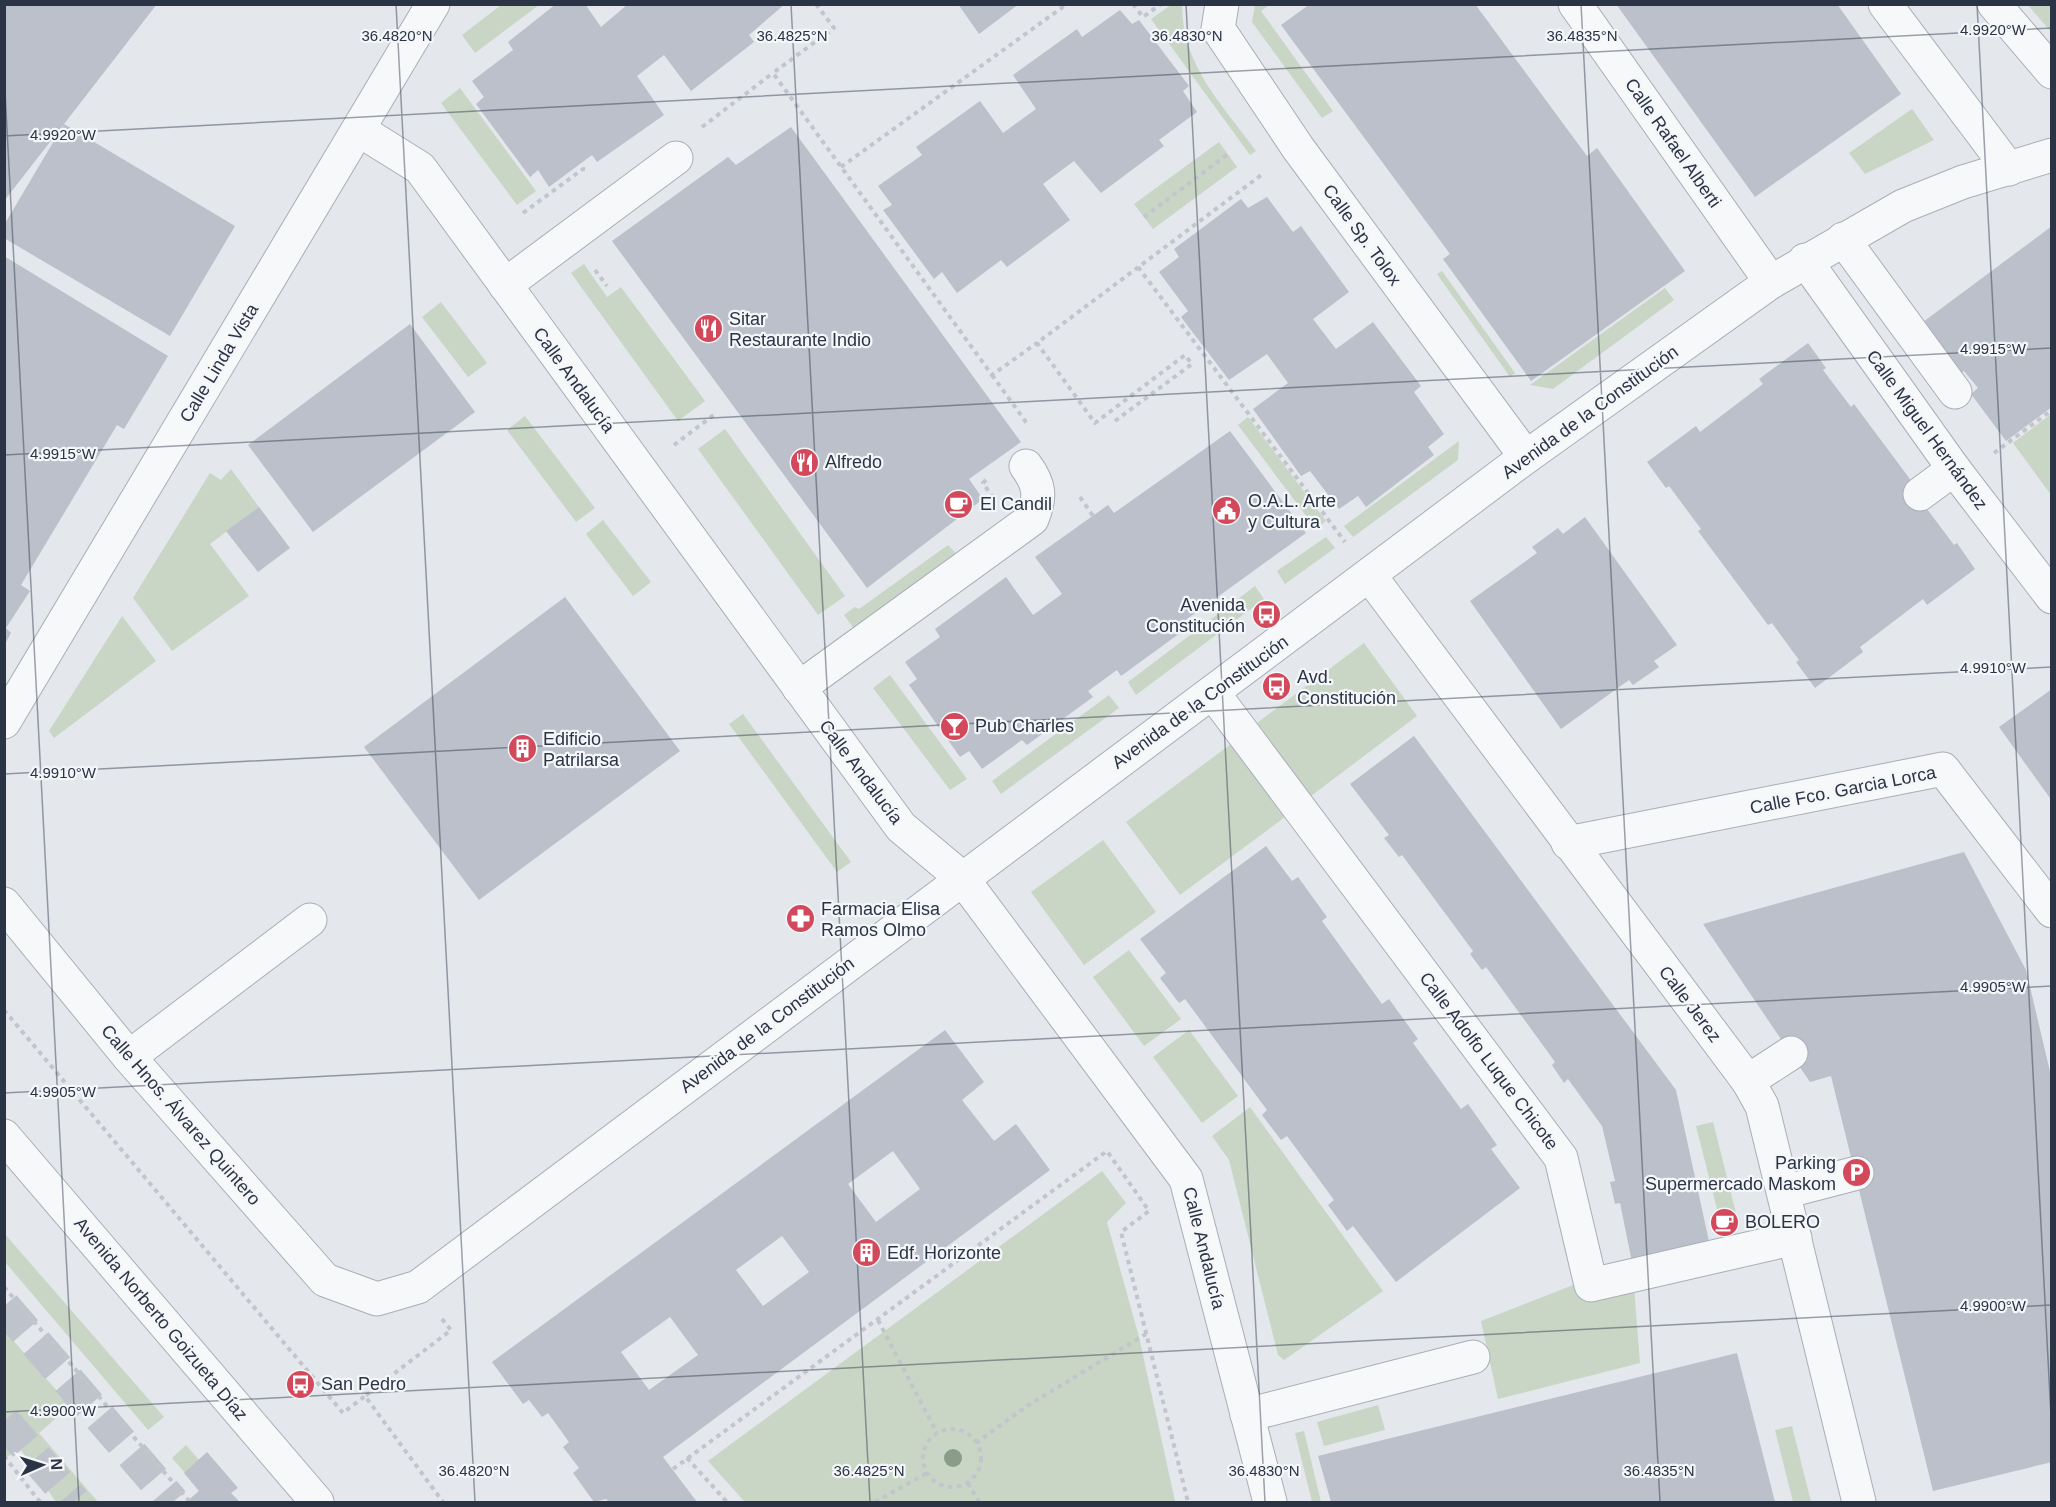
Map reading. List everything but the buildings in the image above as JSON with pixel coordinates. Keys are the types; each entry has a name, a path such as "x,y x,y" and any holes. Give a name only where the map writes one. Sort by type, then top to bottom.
{"street":[{"name":"Calle Linda Vista","path":"4,722 433,4"},
{"name":"Calle Sp. Tolox","path":"1222,4 1218,29 1298,148 1526,457"},
{"name":"Calle Rafael Alberti","path":"1575,4 1771,282"},
{"path":"1885,4 2009,169"},
{"path":"1994,4 2052,72"},
{"name":"Calle Andalucía","path":"359,130 420,168 901,827 962,878 1186,1179 1270,1503"},
{"name":"Avenida de la Constitución","path":"377,1299 418,1287 1526,457 1771,282 1843,238 1903,206 1963,182 2052,155"},
{"path":"505,285 676,158"},
{"path":"1843,238 1955,392"},
{"name":"Calle Miguel Hernández","path":"1805,260 1954,470 2052,597"},
{"path":"799,688 1032,519 1039,494 1037,481 1026,466"},
{"path":"1920,494 1954,470"},
{"name":"Calle Jerez","path":"1370,576 1568,843 1749,1081 1762,1106 1859,1503"},
{"name":"Calle Adolfo Luque Chicote","path":"1213,693 1561,1158 1591,1285 1795,1238"},
{"name":"Calle Fco. Garcia Lorca","path":"1568,843 1943,769 2047,904"},
{"name":"Calle Hnos. Álvarez Quintero","path":"4,904 129,1057 326,1280 377,1299"},
{"path":"2047,904 2052,938"},
{"path":"129,1057 310,920"},
{"path":"1749,1081 1791,1053"},
{"name":"Avenida Norberto Goizueta Díaz","path":"4,1136 317,1503"},
{"path":"1784,1192 1857,1173"},
{"path":"1247,1415 1473,1357"}],"path":[{"path":"700,128 834,28 816,4"},
{"path":"841,167 1067,4"},
{"path":"1133,4 1143,17 1161,4"},
{"path":"773,73 1034,432"},
{"path":"992,375 1298,148"},
{"path":"1144,217 1228,154"},
{"path":"523,213 543,198"},
{"path":"588,261 607,286"},
{"path":"1138,267 1370,576"},
{"path":"1036,343 1095,423 1185,355 1192,364 1115,421"},
{"path":"1986,459 2052,410"},
{"path":"687,435 715,414"},
{"path":"4,1010 343,1413 451,1330 418,1287"},
{"path":"673,1469 1107,1151 1149,1211 1121,1232 1188,1503"},
{"path":"4,1287 190,1503"},
{"path":"878,1320 937,1433"},
{"path":"976,1443 1027,1406 1146,1334"},
{"path":"365,1396 443,1503"},
{"path":"959,1430 969,1435 976,1443 981,1454 980,1466 968,1483 957,1487 945,1486 935,1482 927,1473 924,1452 937,1433 959,1430"},
{"path":"4,1456 39,1503"},
{"path":"687,1458 727,1503"},
{"path":"875,1503 927,1473"},
{"path":"968,1483 979,1503"}],"green space":[{"path":"501,5 539,5 475,53 462,35"},
{"path":"1171,5 1182,5 1184,27 1196,66 1256,151 1250,155 1151,19"},
{"path":"1255,5 1269,5 1261,11 1333,111 1322,118 1252,22"},
{"path":"2028,5 2051,5 2051,32"},
{"path":"460,88 536,191 517,205 441,103"},
{"path":"1912,109 1934,140 1865,174 1849,153"},
{"path":"1219,142 1237,167 1153,229 1134,204"},
{"path":"584,264 607,297 621,287 705,401 678,421 571,273"},
{"path":"1442,271 1515,373 1510,377 1437,274"},
{"path":"1665,288 1674,300 1553,389 1530,385"},
{"path":"441,302 487,363 468,377 422,317"},
{"path":"2051,414 2051,495 2013,443"},
{"path":"525,416 595,508 576,522 507,430"},
{"path":"1248,417 1326,521 1316,529 1238,425"},
{"path":"725,429 845,596 818,615 698,449"},
{"path":"1459,441 1458,460 1353,537 1344,526"},
{"path":"231,469 259,507 210,544 249,596 172,651 133,598 210,473 221,480"},
{"path":"603,520 651,582 633,596 586,534"},
{"path":"1326,537 1335,548 1285,584 1277,571"},
{"path":"948,545 958,556 855,630 844,615 855,607 859,609"},
{"path":"1255,586 1264,599 1136,695 1128,682"},
{"path":"122,616 156,661 54,738 49,731"},
{"path":"1364,643 1417,716 1311,796 1257,723"},
{"path":"890,675 967,779 950,790 873,688"},
{"path":"1109,695 1119,708 1001,794 992,781"},
{"path":"743,714 851,862 837,872 729,724"},
{"path":"1231,744 1285,817 1180,895 1126,822"},
{"path":"1103,840 1156,912 1084,965 1031,892"},
{"path":"1129,950 1181,1019 1144,1046 1093,977"},
{"path":"1189,1030 1238,1096 1202,1123 1153,1057"},
{"path":"1250,1107 1383,1291 1284,1360 1278,1355 1229,1160 1212,1136"},
{"path":"1713,1122 1736,1213 1719,1217 1696,1126"},
{"path":"1102,1171 1126,1203 1107,1222 1139,1337 1175,1501 745,1502 708,1461"},
{"path":"4,1233 164,1417 148,1430 5,1262"},
{"path":"1632,1262 1640,1363 1498,1399 1481,1321"},
{"path":"4,1330 70,1406 39,1433 98,1502 56,1502 21,1450 5,1456"},
{"path":"1378,1405 1385,1430 1324,1446 1317,1422"},
{"path":"1792,1426 1811,1502 1793,1502 1775,1430"},
{"path":"1304,1431 1321,1502 1312,1502 1295,1433"},
{"path":"186,1445 235,1502 210,1502 172,1458"}],"tunnel":[{"path":"4,1306 173,1502"},
{"path":"4,1421 74,1502"}],"place":[{"name":"Sitar Restaurante Indio","path":"708,329"},
{"name":"Alfredo","path":"804,462"},
{"name":"El Candil","path":"959,504"},
{"name":"O.A.L. Arte y Cultura","path":"1227,511"},
{"name":"Avenida Constitución","path":"1266,615"},
{"name":"Avd. Constitución","path":"1276,687"},
{"name":"Pub Charles","path":"954,726"},
{"name":"Edificio Patrilarsa","path":"522,749"},
{"name":"Farmacia Elisa Ramos Olmo","path":"800,919"},
{"name":"Parking Supermercado Maskom","path":"1857,1173"},
{"name":"BOLERO","path":"1724,1222"},
{"name":"Edf. Horizonte","path":"866,1253"},
{"name":"San Pedro","path":"300,1384"}]}
